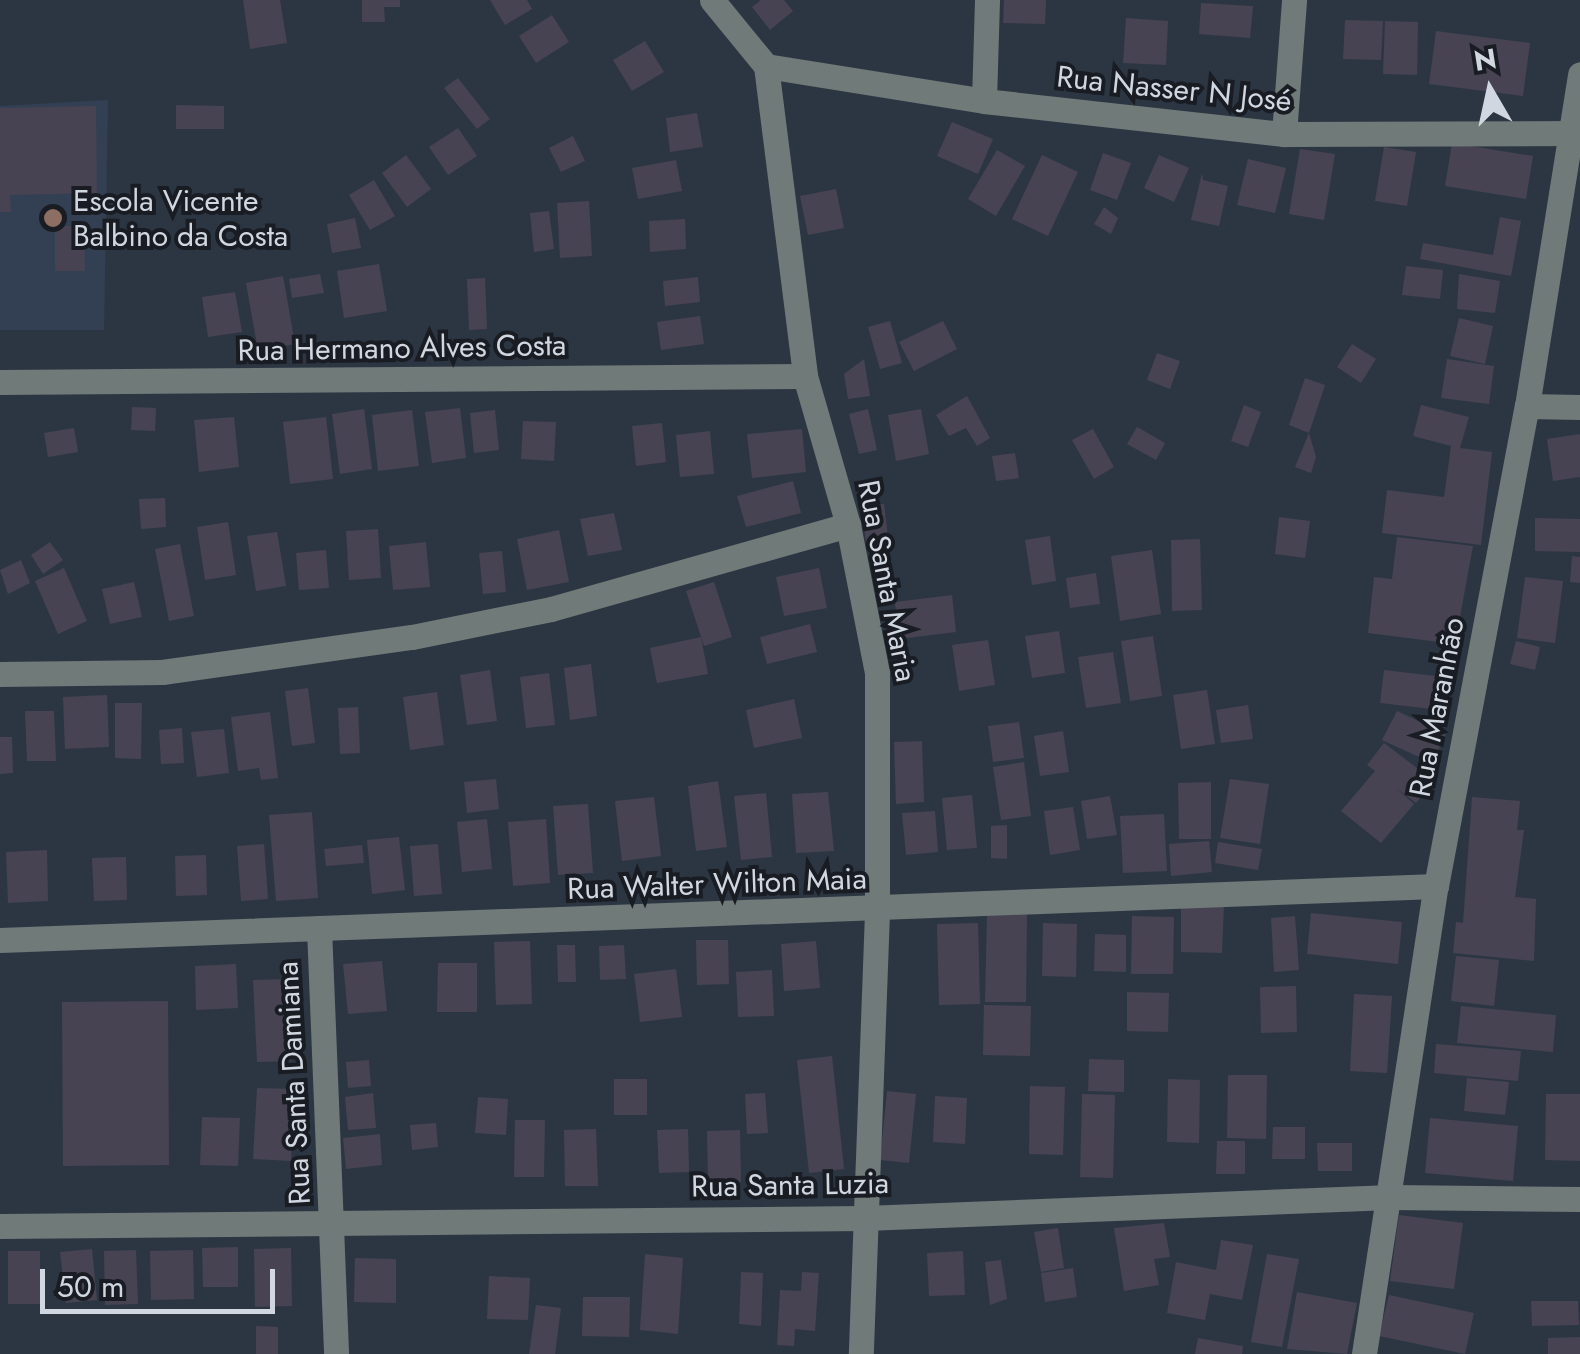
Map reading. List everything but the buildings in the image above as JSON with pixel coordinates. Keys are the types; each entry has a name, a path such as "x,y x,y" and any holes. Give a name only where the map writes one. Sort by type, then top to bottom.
{"street":[{"path":"712,0 766,66"},
{"path":"984,102 987,0"},
{"path":"1284,134 1294,0"},
{"name":"Rua Nasser N José","path":"766,66 984,102 1284,134 1574,134"},
{"name":"Rua Santa Maria","path":"766,66 805,376 848,525 877,672 877,912 861,1354"},
{"name":"Rua Maranhão","path":"1364,1354 1436,886 1528,406 1574,134 1580,74"},
{"name":"Rua Hermano Alves Costa","path":"0,382 805,376"},
{"path":"1528,406 1580,407"},
{"path":"0,674 162,672 412,637 551,609 848,525"},
{"name":"Rua Walter Wilton Maia","path":"0,940 877,912 1436,886"},
{"name":"Rua Santa Damiana","path":"319,928 336,1354"},
{"name":"Rua Santa Luzia","path":"0,1226 865,1218 1391,1198 1580,1199"}],"shaded area":[{"name":"Escola Vicente Balbino da Costa","path":"108,100 104,330 0,330 0,106"}],"place":[{"name":"Escola Vicente Balbino da Costa","path":"53,218"}]}
